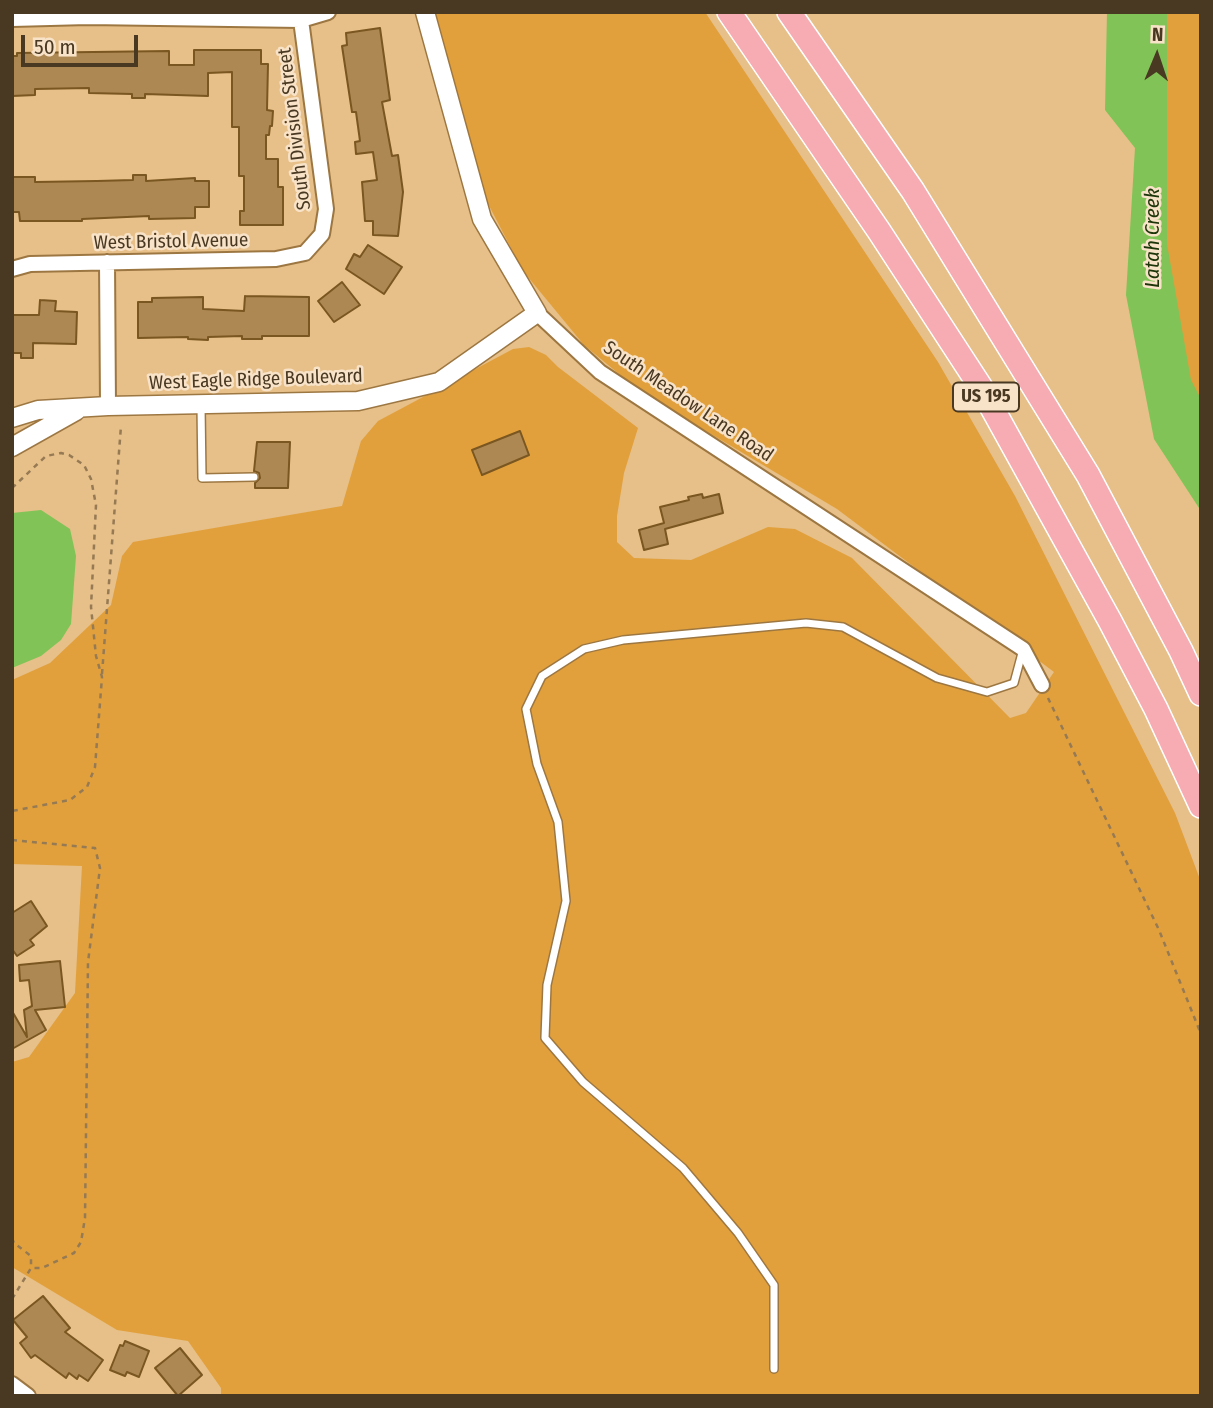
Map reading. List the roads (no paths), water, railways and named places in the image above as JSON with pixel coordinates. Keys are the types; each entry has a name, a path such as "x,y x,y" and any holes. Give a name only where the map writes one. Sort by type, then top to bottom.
{"highway":[{"name":"US 195","path":"729,12 879,231 979,386 1110,621 1156,709 1201,806"},
{"name":"US 195","path":"789,12 913,191 1081,463 1201,694"}],"street":[{"path":"12,19 88,17 301,20 328,12"},
{"name":"South Meadow Lane Road","path":"425,12 482,219 537,313 600,372 1023,649 1042,685"},
{"name":"South Division Street","path":"301,20 326,209 322,234"},
{"name":"West Bristol Avenue","path":"12,268 30,264 276,259 304,253 322,234"},
{"path":"107,262 108,406"},
{"name":"West Eagle Ridge Boulevard","path":"12,418 38,410 108,406 358,401 439,382 537,313"},
{"name":"West Eagle Ridge Boulevard","path":"12,447 79,409"},
{"path":"12,1384 28,1396"}],"lane":[{"path":"201,403 202,478 254,477"},
{"path":"774,1369 774,1285 738,1233 682,1168 583,1082 545,1038 547,985 566,901 558,822 537,764 526,709 542,676 584,649 624,640 806,624 843,627 937,678 987,692 1014,682 1023,649"}],"water":[{"name":"Latah Creek","path":"1107,12 1167,12 1167,244 1191,380 1201,399 1201,511 1154,439 1126,295 1135,148 1105,110"},
{"path":"41,510 70,529 76,556 71,624 61,640 41,656 12,668 12,513"}]}
